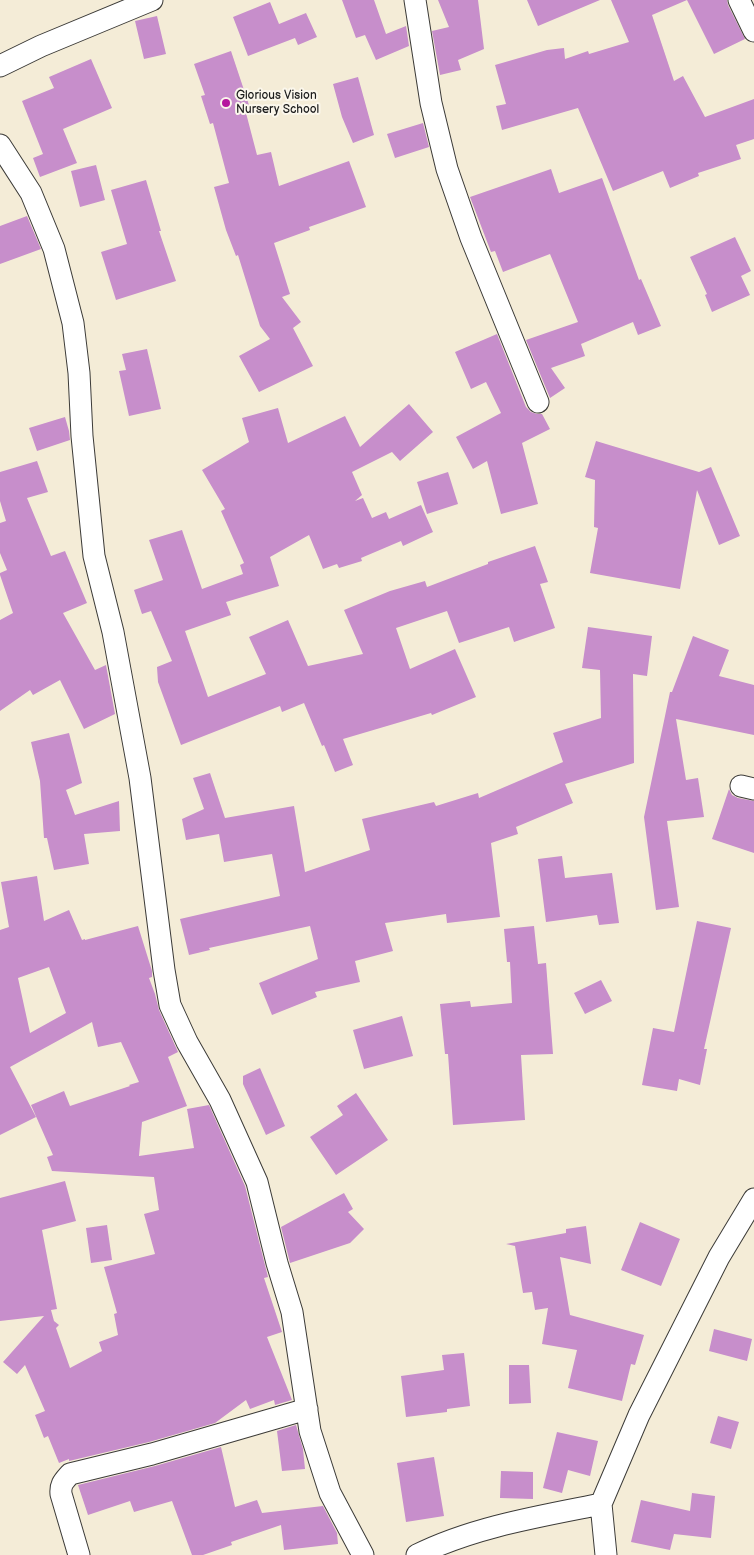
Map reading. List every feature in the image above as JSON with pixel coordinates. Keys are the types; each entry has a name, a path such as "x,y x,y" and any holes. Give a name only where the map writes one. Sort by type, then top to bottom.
{"street":[{"path":"0,66 41,46 152,0"},
{"path":"415,0 431,103 447,169 471,238 538,402"},
{"path":"739,0 754,31"},
{"path":"0,145 31,193 54,249 73,323 94,556 113,632 140,778 170,1005 187,1042 220,1100 256,1182 292,1312 310,1431 330,1493 363,1555"},
{"path":"606,1555 602,1504 639,1415 719,1258 754,1200"},
{"path":"79,1555 60,1486 70,1474 152,1454 307,1409"},
{"path":"417,1555 492,1528 602,1504"}],"building":[{"path":"342,0 374,0 386,34 406,26 409,46 376,60 365,35 356,38"},
{"path":"438,0 478,0 484,49 458,60 461,70 440,75 432,31 449,27"},
{"path":"527,0 600,0 538,26"},
{"path":"611,0 687,0 652,15 674,81 683,76 705,117 754,99 754,139 736,145 741,159 698,173 699,176 670,188 663,171 613,191 578,108 502,130 496,106 506,104 495,65 547,50 564,48 565,59 588,51 589,54 629,42"},
{"path":"687,0 727,0 745,39 714,54"},
{"path":"270,2 279,24 306,13 317,37 298,45 295,38 248,56 233,17"},
{"path":"157,16 166,54 144,59 135,21"},
{"path":"231,51 251,111 246,113 257,155 271,152 279,186 349,161 366,207 309,227 310,230 274,243 290,294 282,297 301,322 293,328 313,366 259,392 239,356 270,339 260,326 238,255 236,256 226,230 214,187 229,183 213,123 210,124 201,96 205,95 194,64"},
{"path":"91,59 112,108 63,129 77,163 40,177 33,158 43,154 22,101 54,88 49,77"},
{"path":"358,77 374,135 353,143 342,117 333,84"},
{"path":"423,123 429,147 395,158 387,134"},
{"path":"96,165 105,200 80,207 71,171"},
{"path":"551,169 559,193 602,178 639,280 641,279 661,326 638,335 633,322 581,344 585,356 551,368 565,388 550,398 526,340 578,322 550,254 503,272 495,251 491,252 470,197"},
{"path":"146,180 161,231 159,231 176,281 116,300 101,252 127,244 111,190"},
{"path":"27,216 41,249 0,264 0,226"},
{"path":"735,237 751,271 741,276 750,295 712,312 705,295 707,294 690,257"},
{"path":"497,334 526,407 531,412 542,414 550,429 522,443 538,504 501,514 487,461 473,469 456,437 501,413 486,382 471,389 455,352"},
{"path":"147,349 161,409 129,416 119,371 126,370 122,354"},
{"path":"409,404 433,432 400,461 392,452 352,472 362,495 355,501 363,498 372,518 386,512 389,519 421,505 433,532 403,546 401,541 361,558 362,561 339,568 337,564 323,569 309,535 270,557 279,586 226,602 231,615 185,631 208,697 266,674 249,637 288,620 308,666 363,654 344,610 390,591 425,581 427,587 488,564 488,562 535,546 548,582 540,584 555,628 514,642 509,627 459,643 447,611 396,628 410,669 455,649 476,697 432,715 431,713 343,739 353,765 335,772 304,703 282,712 280,706 181,745 158,682 157,667 172,661 151,611 142,614 134,590 163,580 149,540 182,530 202,589 243,574 240,565 244,563 221,511 225,509 202,470 249,442 242,418 278,408 288,443 345,416 360,447"},
{"path":"65,417 70,440 37,451 29,428"},
{"path":"596,441 699,472 711,467 740,536 719,545 697,490 680,589 590,573 598,528 594,527 595,480 585,477"},
{"path":"37,461 48,492 27,498 51,556 65,551 87,603 63,613 95,670 106,665 115,714 84,729 60,680 33,695 30,690 0,711 0,620 13,613 0,575 0,573 7,570 0,553 0,523 6,521 0,501 0,472"},
{"path":"448,472 458,504 427,514 417,482"},
{"path":"588,627 652,636 647,676 633,674 634,763 565,784 573,803 516,827 518,834 491,843 500,917 447,923 446,914 385,923 393,951 355,961 360,982 315,992 317,997 272,1015 259,983 318,959 310,926 209,948 210,950 189,955 180,919 280,896 272,854 224,862 219,834 186,840 182,819 204,809 193,778 210,773 225,818 294,806 305,872 370,850 362,819 434,802 436,806 478,793 479,798 563,762 553,733 601,718 600,670 582,668"},
{"path":"693,636 729,650 719,676 754,685 754,735 676,719 686,780 698,778 704,817 667,821 679,907 656,910 644,817 670,692 672,692"},
{"path":"69,733 82,783 66,790 75,815 119,801 120,831 84,834 89,864 54,870 47,838 44,838 40,781 31,742"},
{"path":"729,789 732,795 738,798 754,801 754,853 712,839"},
{"path":"562,856 565,878 612,873 619,923 599,925 597,915 546,922 538,859"},
{"path":"37,876 44,921 69,910 82,940 138,926 152,971 152,977 149,978 159,1010 178,1052 168,1057 187,1106 142,1122 139,1156 194,1148 187,1109 209,1105 245,1186 268,1277 264,1278 282,1332 267,1337 292,1400 275,1405 274,1400 250,1409 246,1400 215,1423 149,1442 69,1461 69,1459 59,1463 48,1436 44,1438 35,1415 45,1411 25,1365 17,1374 3,1362 44,1316 0,1321 0,1198 65,1181 76,1221 42,1230 57,1309 51,1310 54,1321 59,1325 56,1328 70,1368 102,1351 99,1342 118,1335 114,1314 117,1313 104,1267 155,1254 144,1214 159,1210 154,1177 52,1171 47,1157 53,1155 31,1105 64,1091 70,1106 139,1082 121,1042 98,1047 92,1022 10,1067 36,1117 0,1135 0,930 9,927 1,882","holes":["49,967 66,1013 30,1033 18,978"]},
{"path":"697,921 731,928 704,1049 707,1049 700,1085 679,1079 677,1091 642,1085 653,1028 674,1032"},
{"path":"534,926 538,964 546,963 553,1054 521,1055 525,1120 453,1125 448,1054 445,1054 440,1004 470,1001 471,1007 512,1003 510,962 507,962 504,929"},
{"path":"601,980 612,1001 585,1014 574,993"},
{"path":"402,1016 413,1056 364,1069 353,1030"},
{"path":"260,1068 285,1126 266,1135 243,1084 243,1076"},
{"path":"356,1093 388,1140 336,1175 310,1137 343,1115 337,1106"},
{"path":"344,1193 353,1209 348,1212 364,1229 350,1243 290,1263 281,1227"},
{"path":"640,1222 680,1239 661,1286 621,1270"},
{"path":"107,1225 112,1260 91,1263 86,1228"},
{"path":"586,1226 591,1264 560,1257 570,1315 644,1335 635,1365 631,1364 622,1401 568,1388 577,1350 542,1344 548,1308 535,1310 532,1292 523,1293 515,1246 506,1244 566,1233 566,1229"},
{"path":"714,1329 752,1339 747,1361 709,1351"},
{"path":"464,1353 470,1406 447,1409 447,1412 406,1417 401,1376 444,1370 442,1355"},
{"path":"509,1365 529,1365 531,1403 509,1404"},
{"path":"718,1416 739,1422 731,1449 710,1443"},
{"path":"296,1425 303,1449 305,1469 282,1471 277,1431"},
{"path":"557,1432 598,1441 590,1476 568,1470 562,1493 543,1488"},
{"path":"221,1447 235,1507 257,1500 262,1513 323,1506 337,1533 338,1544 284,1550 281,1525 231,1542 232,1545 203,1555 192,1555 172,1501 134,1512 130,1501 88,1515 78,1485"},
{"path":"434,1457 444,1516 406,1522 397,1463"},
{"path":"501,1471 533,1472 533,1499 500,1498"},
{"path":"692,1493 715,1496 711,1538 674,1534 670,1550 631,1542 641,1500 690,1511"}],"place":[{"name":"Glorious Vision Nursery School","path":"226,103"}]}
